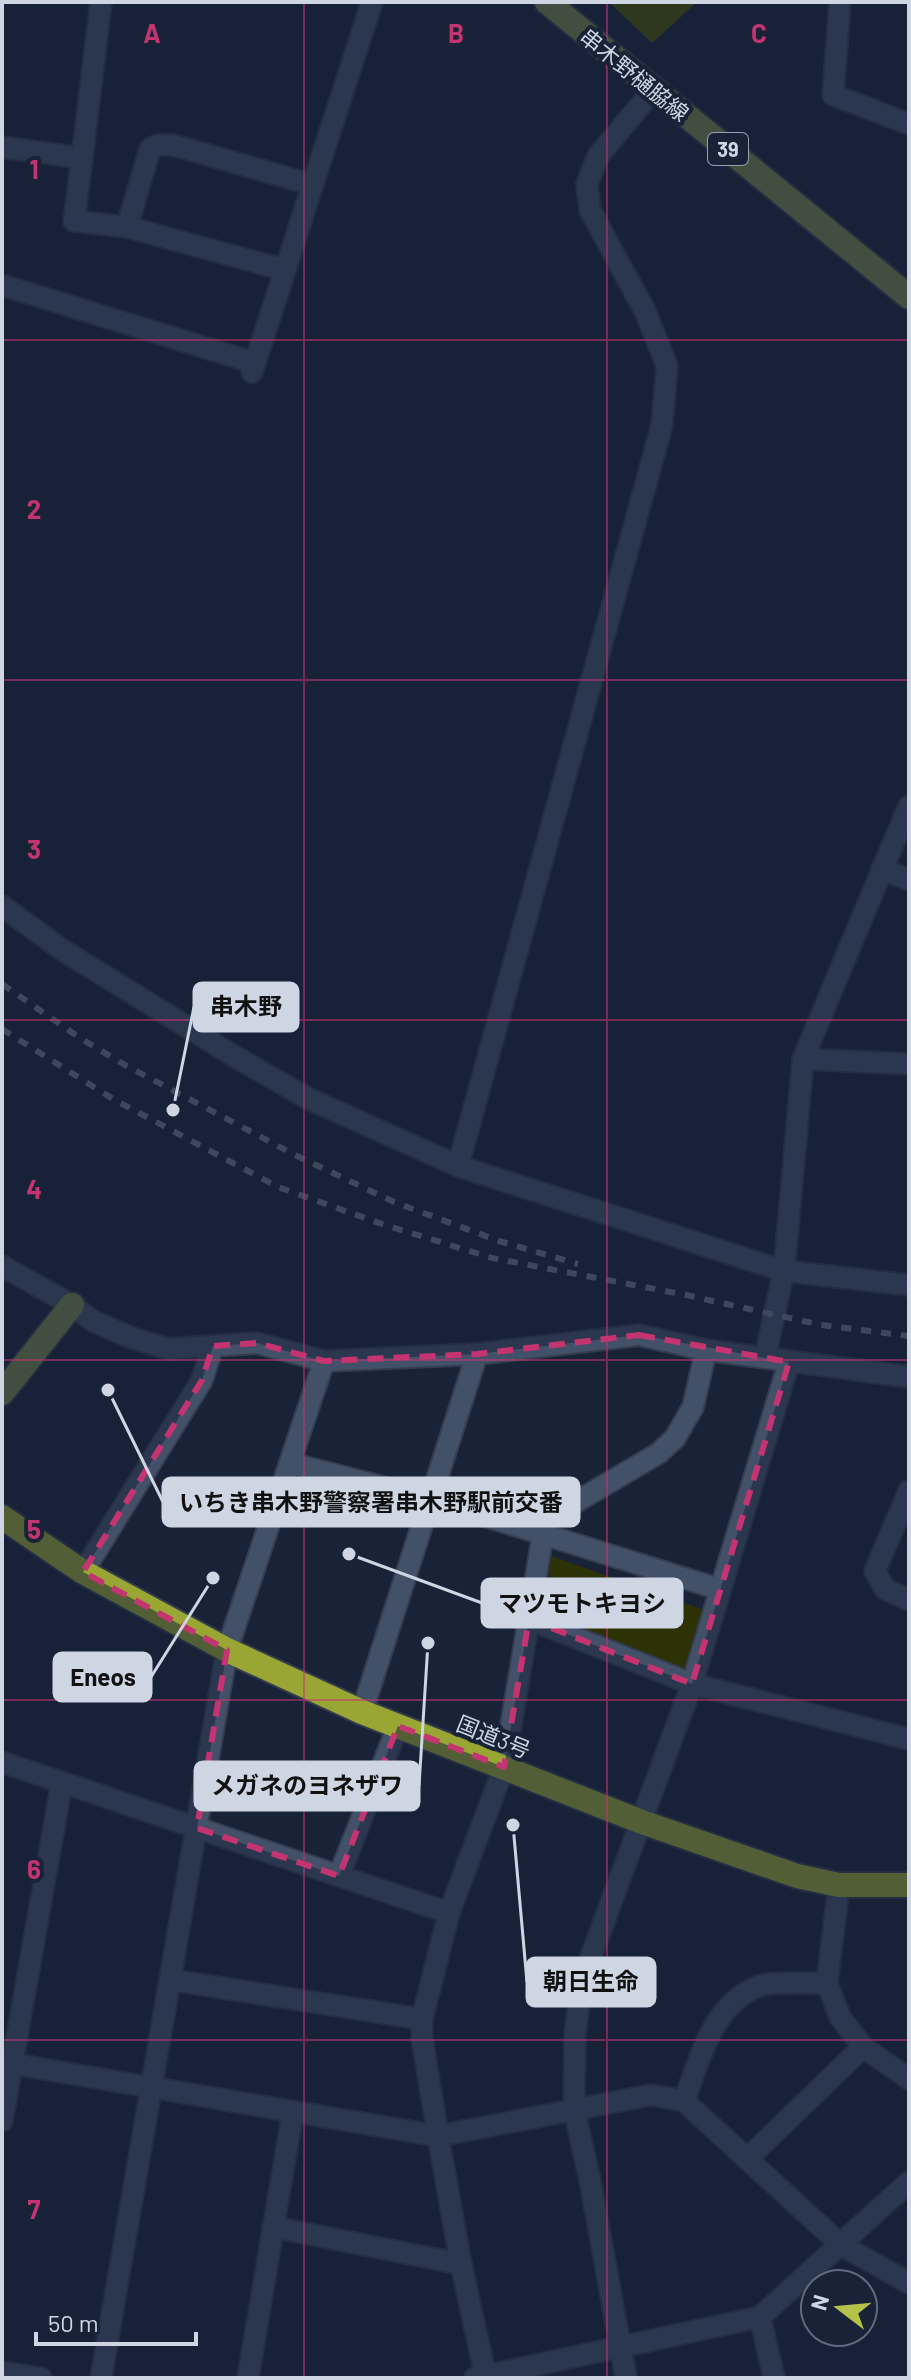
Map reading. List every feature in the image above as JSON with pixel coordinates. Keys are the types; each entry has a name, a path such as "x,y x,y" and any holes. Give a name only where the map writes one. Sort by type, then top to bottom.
{"highway":[{"name":"国道3号","path":"2,1517 83,1572 227,1650 362,1712 642,1822 797,1876 839,1885 909,1885"}],"main road":[{"name":"串木野樋脇線","path":"547,2 909,297"},
{"path":"2,1393 72,1305"}],"street":[{"path":"101,2 74,221 127,227 285,270"},
{"path":"5,286 253,368 372,2"},
{"path":"840,2 833,95 909,124"},
{"path":"458,1166 662,425 667,366 645,311 590,210 587,184 598,156 654,89"},
{"path":"127,227 150,149 158,145 173,145 313,185"},
{"path":"2,147 82,158"},
{"path":"765,1357 784,1271 803,1059 909,806"},
{"path":"882,869 909,880"},
{"path":"2,906 61,949 307,1098 458,1166 784,1271 909,1285"},
{"path":"803,1059 909,1064"},
{"path":"2,1266 72,1305 93,1321 169,1349 257,1343 324,1361 477,1354 639,1335 706,1350 909,1377"},
{"path":"83,1572 202,1380 213,1346"},
{"path":"706,1350 693,1407 675,1438 659,1453 552,1516 543,1534 504,1767 449,1913 422,2019 422,2038 438,2136 482,2377 760,2317 909,2182"},
{"path":"362,1712 477,1354"},
{"path":"101,2378 227,1650 324,1361"},
{"path":"626,2378 574,2110 575,2034 582,1981 692,1684 789,1362"},
{"path":"290,1463 430,1499 719,1589"},
{"path":"909,1491 875,1571 885,1589 909,1600"},
{"path":"529,1619 692,1684 909,1739"},
{"path":"339,1876 398,1726"},
{"path":"2,1762 449,1913"},
{"path":"2,2121 7,2062 62,1782"},
{"path":"839,1885 827,1983 840,2017 863,2047 909,2079"},
{"path":"171,1980 422,2019"},
{"path":"684,2101 708,2038 726,2008 761,1986 827,1983"},
{"path":"747,2159 863,2047"},
{"path":"7,2062 438,2136 651,2095 684,2101 841,2245 909,2283"},
{"path":"248,2378 293,2111"},
{"path":"273,2227 461,2264"},
{"path":"760,2317 774,2378"},
{"path":"2,2372 41,2378"}],"highlighted area":[{"path":"639,1335 789,1362 692,1684 529,1619 504,1767 398,1726 339,1876 197,1828 227,1650 83,1572 202,1380 213,1346 257,1343 324,1361 477,1354"}],"green space":[{"path":"609,2 697,2 652,43"},
{"path":"551,1556 713,1613 699,1669 663,1675 543,1628"}],"railway":[{"path":"2,984 125,1065 295,1155 394,1202 499,1241 578,1264"},
{"path":"2,1029 113,1099 278,1187 382,1224 492,1258 686,1295 821,1325 909,1336"}],"place":[{"name":"串木野","path":"173,1110"},
{"name":"いちき串木野警察署串木野駅前交番","path":"108,1390"},
{"name":"マツモトキヨシ","path":"349,1554"},
{"name":"Eneos","path":"213,1578"},
{"name":"メガネのヨネザワ","path":"428,1643"},
{"name":"朝日生命","path":"513,1825"}]}
